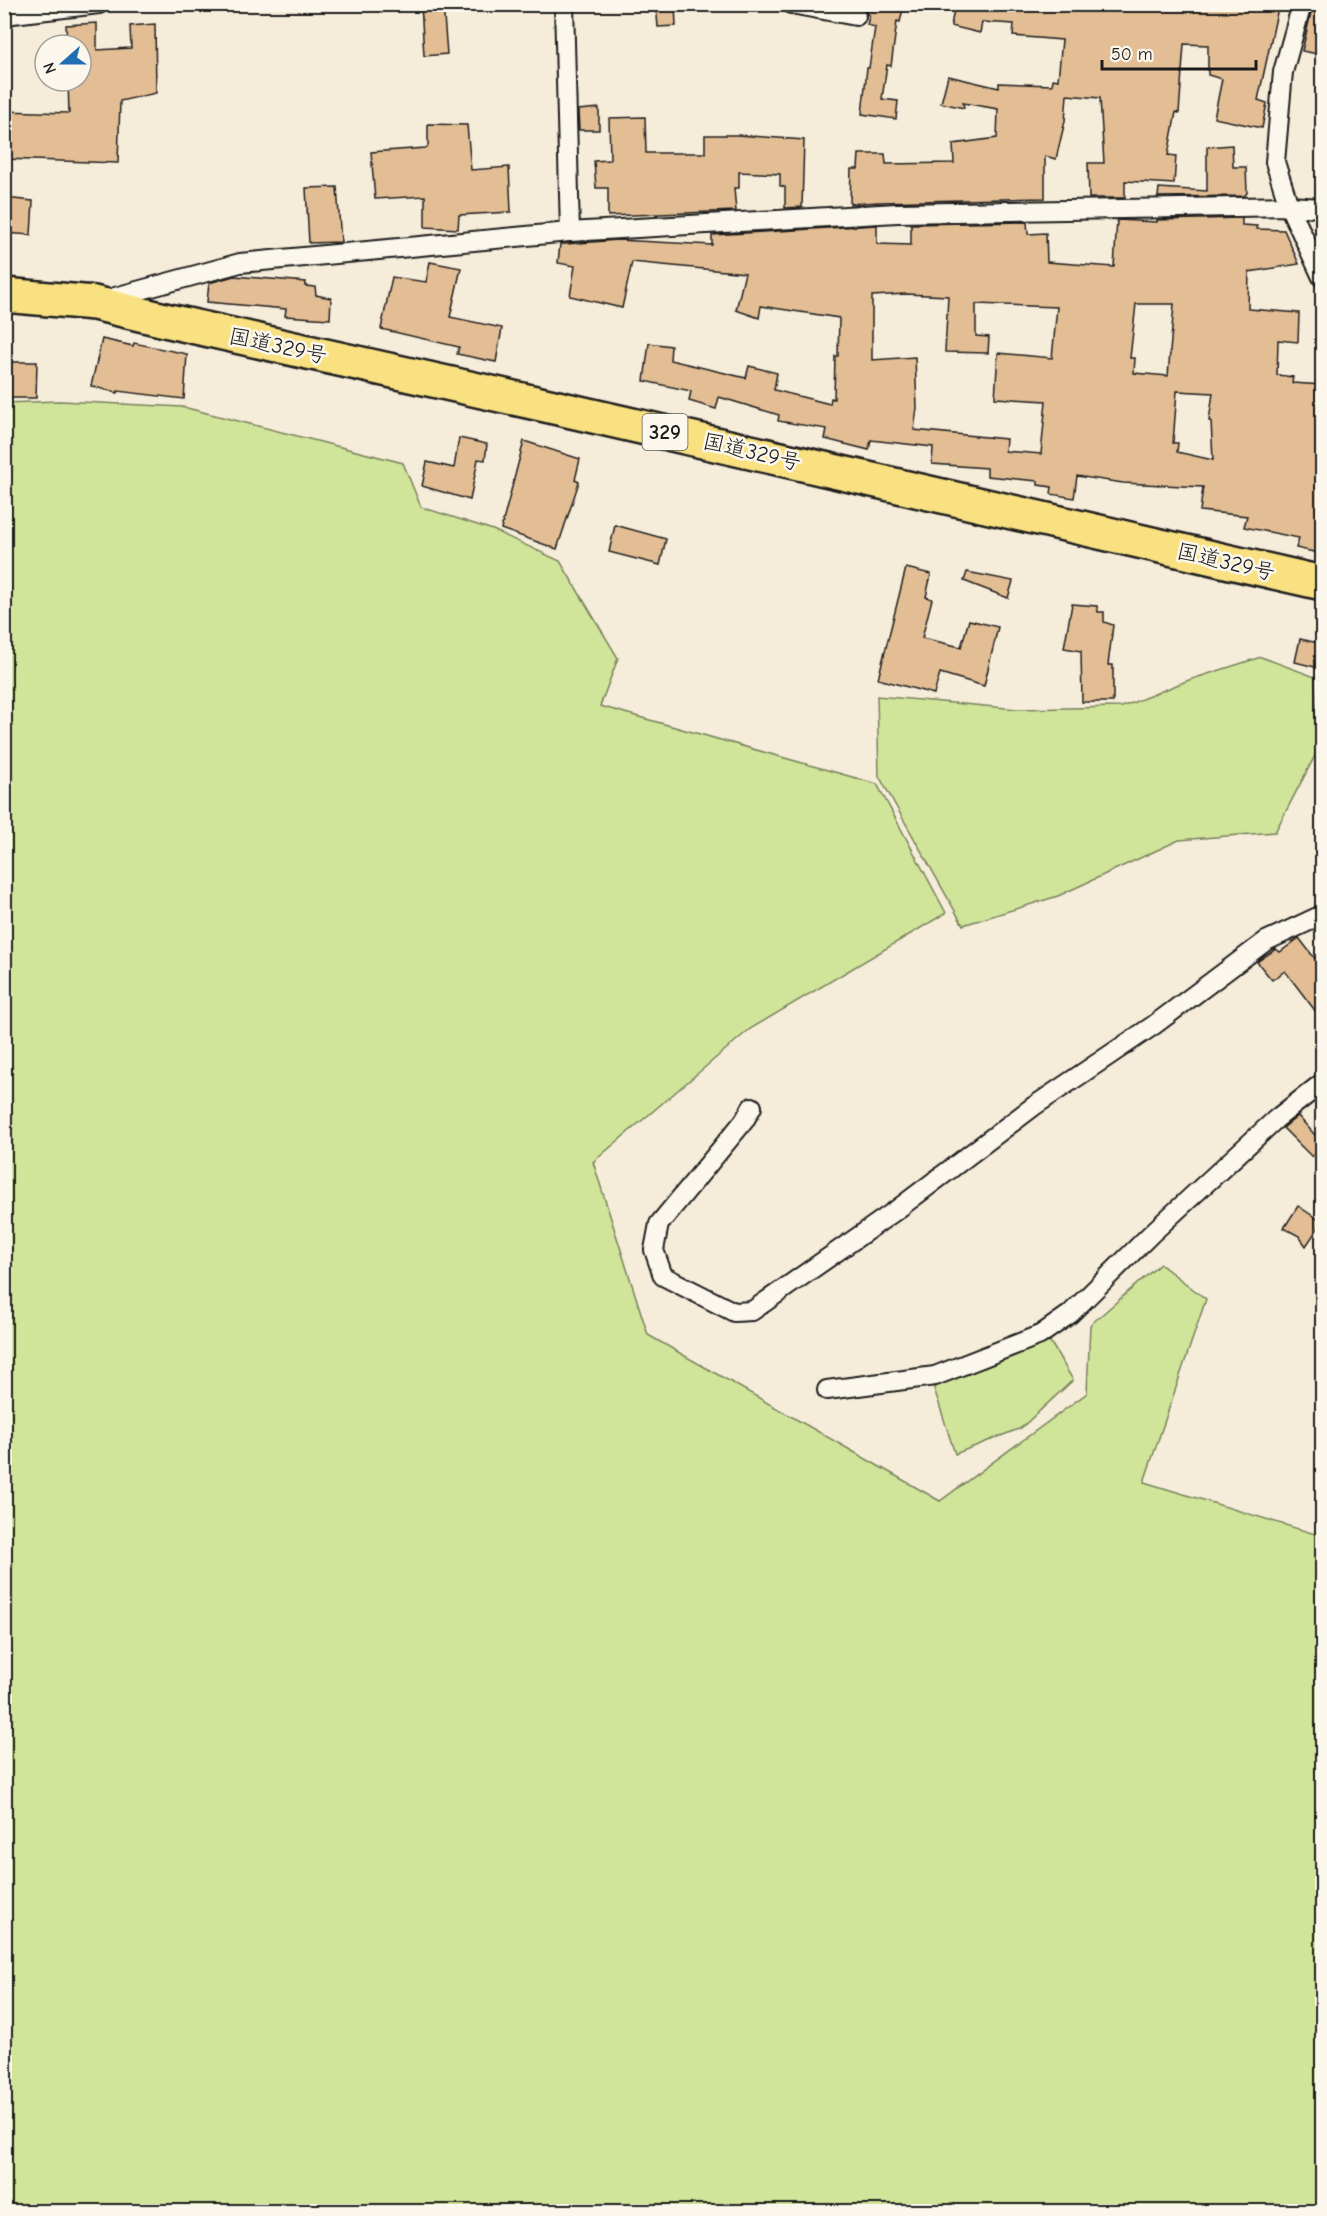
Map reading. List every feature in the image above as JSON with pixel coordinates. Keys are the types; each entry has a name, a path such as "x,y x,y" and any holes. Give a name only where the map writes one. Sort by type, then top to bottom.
{"highway":[{"name":"国道329号","path":"4,294 94,303 1323,584"}],"street":[{"path":"4,15 99,4"},
{"path":"564,4 570,232"},
{"path":"791,4 856,16"},
{"path":"1302,4 1283,72 1275,162 1289,206 1323,277"},
{"path":"94,303 240,263 570,232 897,213 1289,206 1323,208"},
{"path":"752,1107 744,1121 659,1224 654,1250 663,1276 734,1312 752,1311 866,1231 1034,1106 1154,1025 1266,941 1323,915"},
{"path":"827,1390 935,1376 1040,1335 1070,1314 1152,1233 1276,1119 1323,1083"}],"green space":[{"path":"60,401 183,407 403,463 421,507 493,530 560,561 618,658 600,706 877,784 946,913 750,1029 593,1162 648,1335 940,1501 1087,1393 1090,1325 1160,1264 1206,1299 1144,1482 1315,1534 1322,1527 1322,2211 5,2211 4,403"},
{"path":"1261,657 1315,677 1318,750 1275,832 1179,840 1058,896 963,925 879,776 877,696 1017,709 1122,707 1189,680"},
{"path":"1048,1338 1073,1380 1021,1428 955,1454 933,1385"}],"building":[{"path":"421,4 443,4 447,54 424,56"},
{"path":"656,4 675,4 676,26 658,27"},
{"path":"856,4 904,4 900,22 897,21 891,66 887,65 882,99 898,101 896,119 862,114 867,68 869,68 875,27 867,25 869,16 864,8"},
{"path":"955,4 989,4 1016,10 1016,4 1264,4 1278,8 1258,100 1267,103 1262,128 1214,118 1222,79 1208,75 1208,45 1184,44 1179,113 1176,112 1168,155 1176,156 1174,184 1125,181 1125,198 1089,198 1088,163 1104,163 1100,98 1067,95 1065,121 1056,159 1045,156 1045,198 850,204 851,169 858,169 859,154 885,154 886,164 954,163 953,144 997,138 998,109 963,103 964,108 941,103 948,76 999,88 999,83 1052,85 1053,79 1058,80 1062,40 1013,36 1014,24 982,22 980,33 951,26"},
{"path":"1313,4 1323,4 1323,55 1302,51"},
{"path":"97,23 97,50 131,48 130,26 155,24 156,93 120,101 118,163 4,159 4,111 69,113 68,93 93,93 93,33 66,33 66,25"},
{"path":"599,108 599,130 579,130 578,110"},
{"path":"645,117 646,153 705,153 705,135 804,140 802,207 785,208 785,187 780,186 780,174 739,172 739,188 734,188 736,211 608,216 608,188 596,188 594,161 610,160 609,118"},
{"path":"428,124 467,125 471,170 509,167 511,212 459,215 458,229 425,227 425,196 375,199 371,152 426,148 428,146"},
{"path":"1232,145 1233,167 1246,167 1247,193 1244,196 1158,197 1159,188 1207,191 1207,147"},
{"path":"337,187 341,242 309,243 306,188"},
{"path":"4,198 33,201 31,235 4,233"},
{"path":"1242,218 1242,225 1257,226 1257,229 1284,230 1299,264 1249,272 1248,308 1299,313 1298,342 1278,340 1277,375 1293,377 1292,383 1323,385 1323,554 1296,548 1299,538 1244,527 1247,516 1200,511 1203,487 1123,483 1077,476 1074,498 1051,494 1052,487 1038,485 1038,481 987,476 987,468 932,464 933,447 871,440 869,450 825,439 827,429 778,421 779,415 719,397 716,409 689,401 691,391 644,381 649,343 671,346 670,360 746,378 749,366 777,373 774,390 830,404 831,398 834,399 839,318 761,306 759,318 736,310 745,273 632,262 622,308 570,296 575,266 558,263 560,244 618,240 712,245 712,235 877,225 877,244 911,245 911,224 1027,222 1028,234 1046,233 1047,262 1114,267 1117,220 1157,222 1157,220","holes":["906,294 948,296 945,352 988,353 989,337 976,336 976,304 1057,307 1052,358 998,353 995,398 1046,401 1041,454 1005,451 1006,439 914,430 917,408 915,357 872,360 872,296","1136,304 1174,304 1168,376 1134,373 1135,358 1130,358","1177,391 1213,393 1209,421 1211,421 1213,460 1177,452 1178,443 1173,443"]},
{"path":"430,262 461,268 450,317 502,328 496,362 457,354 459,347 381,329 392,277 426,282"},
{"path":"234,276 306,282 305,286 315,287 316,295 331,298 330,319 285,316 286,309 207,302 209,283"},
{"path":"102,339 187,354 184,399 118,391 118,393 91,386"},
{"path":"4,362 37,362 36,398 4,398"},
{"path":"459,438 487,444 485,460 478,459 470,500 422,486 427,462 454,468"},
{"path":"524,441 580,459 575,480 579,482 557,549 501,529"},
{"path":"615,525 666,539 660,565 609,552"},
{"path":"906,568 931,574 926,597 932,599 922,638 961,647 969,620 998,627 984,686 940,673 934,694 878,679"},
{"path":"967,572 1013,581 1008,598 964,581"},
{"path":"1072,604 1097,606 1098,612 1104,612 1104,622 1113,625 1108,665 1113,665 1113,702 1082,702 1081,651 1064,648"},
{"path":"1300,639 1323,644 1323,669 1295,662"},
{"path":"1299,938 1323,969 1323,1021 1285,971 1272,980 1257,962 1276,949 1280,952"},
{"path":"1298,1116 1323,1144 1312,1157 1283,1128"},
{"path":"1298,1206 1322,1222 1306,1246 1299,1236 1284,1228"}]}
